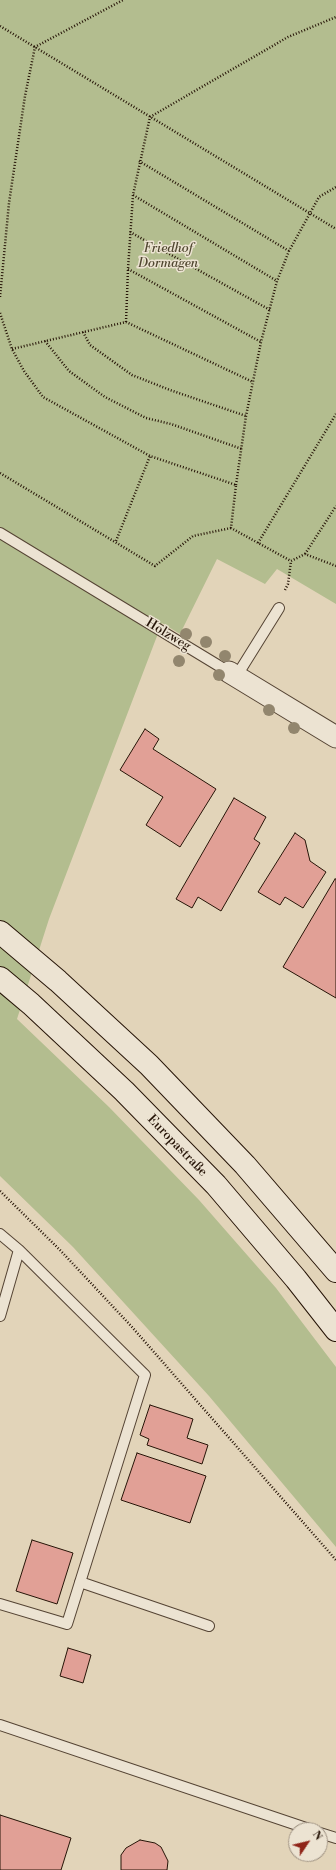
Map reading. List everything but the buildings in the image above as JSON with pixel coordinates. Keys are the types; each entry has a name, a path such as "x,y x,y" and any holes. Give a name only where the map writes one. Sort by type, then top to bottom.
{"main road":[{"path":"0,932 58,981 149,1066 245,1166 336,1271"},
{"name":"Europastraße","path":"0,978 31,1004 124,1091 216,1185 296,1279 336,1330"}],"street":[{"name":"Holzweg","path":"232,674 336,737"}],"lane":[{"name":"Holzweg","path":"0,533 232,674"},
{"path":"232,674 279,608"},
{"path":"0,1234 19,1250 145,1375 67,1624 0,1604"},
{"path":"0,1316 19,1250"},
{"path":"80,1582 209,1626"},
{"path":"0,1725 288,1822"}],"path":[{"path":"35,47 123,0"},
{"path":"126,322 133,195 139,161 150,116 288,37 336,17"},
{"path":"0,26 336,229"},
{"path":"0,297 9,203 25,96 35,47"},
{"path":"139,161 289,250"},
{"path":"231,528 246,416 261,342 277,281 289,250 319,197 336,187"},
{"path":"133,195 277,281"},
{"path":"130,232 270,310"},
{"path":"128,269 261,342"},
{"path":"0,313 12,349 24,371 43,397 150,456 236,485"},
{"path":"12,349 126,322 253,382"},
{"path":"83,332 90,345 132,375 170,390 246,416"},
{"path":"45,341 69,371 105,397 146,418 171,424 242,449"},
{"path":"258,543 336,414"},
{"path":"116,541 150,456"},
{"path":"0,474 116,541 154,566 193,536 231,528 291,561"},
{"path":"291,561 305,554 336,506"},
{"path":"305,554 336,566"},
{"path":"279,608 278,604 288,584 291,561"},
{"path":"0,1191 60,1250 132,1327 336,1560"}],"green space":[{"name":"Friedhof Dormagen","path":"0,0 336,0 336,604 277,569 265,584 217,559 180,634 162,623 49,919 17,1019 109,1107 199,1200 276,1288 336,1367 336,1547 209,1396 73,1247 0,1176"}]}
